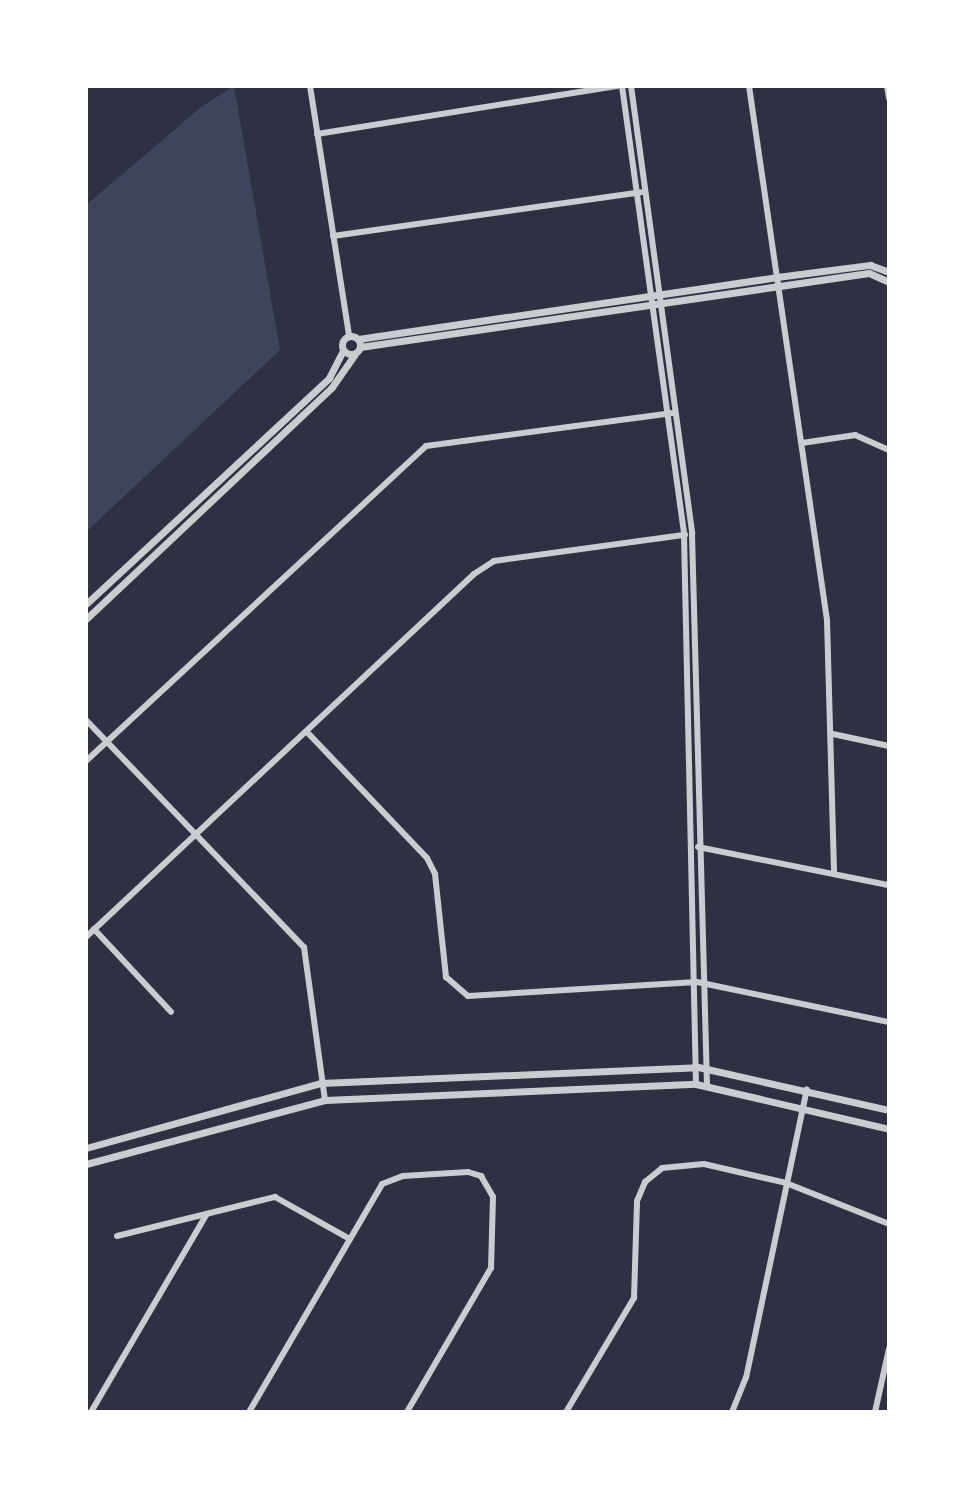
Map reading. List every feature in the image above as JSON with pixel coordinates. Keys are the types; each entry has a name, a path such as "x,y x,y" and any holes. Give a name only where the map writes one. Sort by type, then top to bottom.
{"street":[{"path":"310,86 349,336 358,346"},
{"path":"317,134 620,86 679,412 692,534 699,847 707,983 702,1068 696,1084"},
{"path":"631,86 648,191 684,535 690,846 702,1068 707,1084"},
{"path":"749,86 827,620 833,734 834,872"},
{"path":"887,86 889,98"},
{"path":"333,236 648,191"},
{"path":"659,301 777,277 870,265 889,272"},
{"path":"343,351 358,346 659,301 779,288 869,273 889,282"},
{"path":"86,604 329,378 343,351 342,342 349,336"},
{"path":"86,619 332,387 358,346"},
{"path":"86,761 426,446 679,412"},
{"path":"802,443 855,435 889,450"},
{"path":"86,937 474,574 494,561 692,534"},
{"path":"86,720 304,947 325,1100"},
{"path":"307,732 427,858 435,874 446,977 456,990 468,996 697,982 889,1022"},
{"path":"833,734 889,746"},
{"path":"690,846 889,885"},
{"path":"94,929 171,1012"},
{"path":"86,1148 321,1083 702,1068 807,1089 889,1110"},
{"path":"86,1164 325,1100 707,1084 889,1129"},
{"path":"732,1412 746,1378 807,1089"},
{"path":"566,1412 634,1298 637,1201 645,1182 662,1168 684,1163 786,1183 889,1224"},
{"path":"249,1412 348,1238 391,1178 468,1172 489,1185 491,1268 407,1412"},
{"path":"117,1236 275,1197 348,1238"},
{"path":"91,1412 206,1215"},
{"path":"875,1412 889,1349"}],"shaded area":[{"path":"234,86 280,350 86,532 86,205 201,107"}]}
